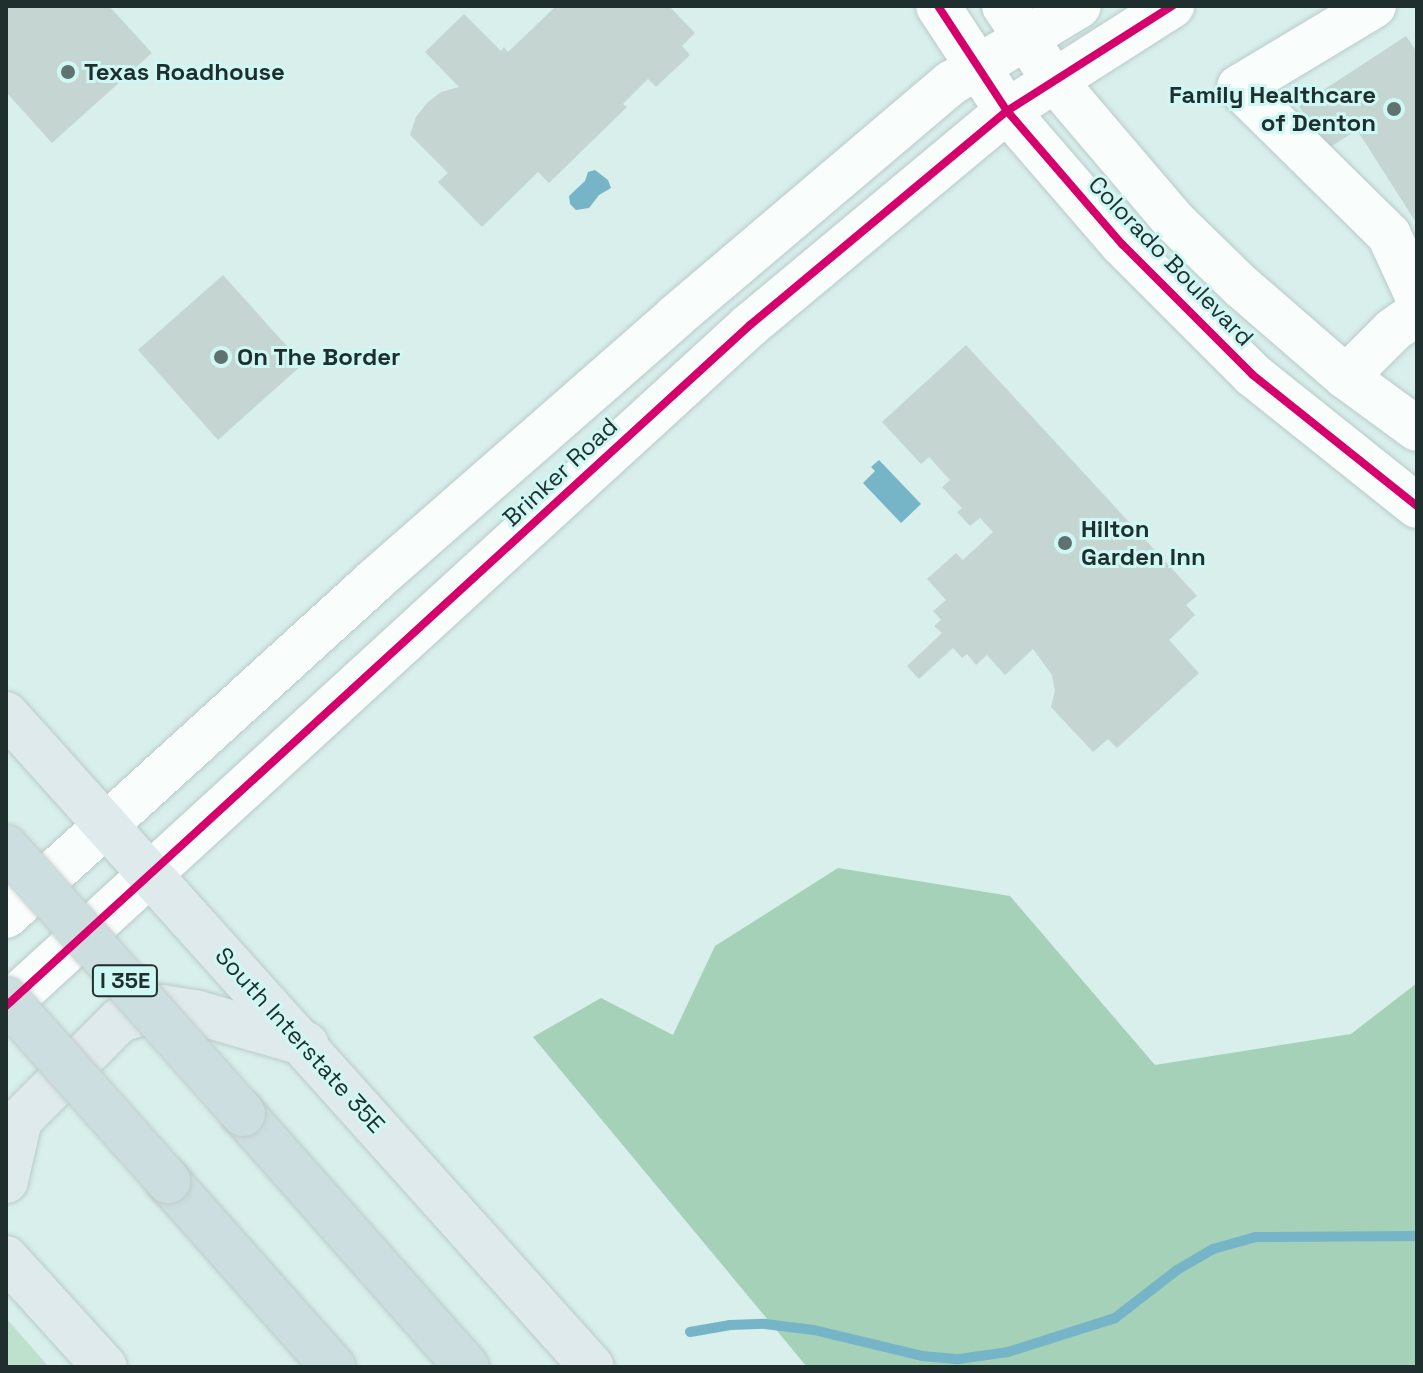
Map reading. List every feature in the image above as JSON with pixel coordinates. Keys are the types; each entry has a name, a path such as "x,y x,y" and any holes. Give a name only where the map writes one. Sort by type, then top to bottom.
{"highway":[{"name":"I 35E","path":"6,847 467,1367"},
{"path":"6,999 333,1367"}],"main road":[{"name":"South Interstate 35E","path":"6,714 306,1044 592,1367"},
{"path":"6,1181 20,1120 120,1020 162,1007 195,1012 306,1044"},
{"path":"6,1258 105,1367"}],"street":[{"name":"Colorado Boulevard","path":"938,6 1007,111 1122,244 1253,375 1417,506"},
{"name":"Brinker Road","path":"6,916 375,580 574,406 951,83 979,67 1016,23 1079,6"},
{"name":"Brinker Road","path":"6,1006 750,325 1007,111 1172,6"},
{"path":"1374,6 1239,87 1389,235 1417,296"},
{"name":"Colorado Boulevard","path":"1016,23 1054,80 1173,220 1346,377 1417,429"},
{"path":"1346,377 1393,330 1417,313"},
{"path":"574,406 609,454"}],"green space":[{"path":"838,868 1010,896 1155,1065 1351,1034 1417,983 1417,1367 807,1367 533,1037 601,998 673,1035 715,946"},
{"path":"6,1318 49,1367 6,1367"}],"water":[{"path":"595,170 608,180 611,188 599,195 589,208 576,210 570,204 569,196 585,181 588,172"},
{"path":"879,460 921,504 901,523 863,483 875,471 871,467"}],"building":[{"name":"Texas Roadhouse","path":"6,6 109,6 152,53 52,143 6,92"},
{"path":"556,6 669,6 695,33 682,46 690,55 656,87 648,79 623,104 627,107 549,183 538,172 482,227 438,182 448,173 410,135 416,117 427,103 441,92 459,87 425,52 464,14 501,51 504,47 508,52"},
{"path":"1406,36 1417,52 1417,224 1357,130 1327,149 1299,106"},
{"name":"On The Border","path":"223,275 303,364 218,440 138,350"},
{"name":"Hilton Garden Inn","path":"966,345 1197,596 1186,605 1195,615 1169,640 1199,673 1117,748 1108,739 1093,752 1051,707 1055,691 1052,675 1033,649 1005,675 987,655 976,665 967,654 962,658 953,648 919,679 907,666 942,633 934,626 941,620 933,611 946,600 927,579 956,553 963,560 993,532 980,518 970,526 957,512 962,508 942,487 950,480 929,457 921,464 882,422"}],"waterway":[{"path":"690,1332 730,1325 765,1324 814,1330 922,1356 959,1359 1008,1352 1115,1318 1177,1270 1213,1249 1256,1237 1417,1236"}],"cycle path":[{"path":"938,6 1007,111 1122,244 1253,375 1417,506"},
{"path":"6,1006 750,325 1007,111 1172,6"}],"place":[{"name":"Texas Roadhouse","path":"68,72"},
{"name":"Family Healthcare of Denton","path":"1394,109"},
{"name":"On The Border","path":"221,357"},
{"name":"Hilton Garden Inn","path":"1065,543"}]}
